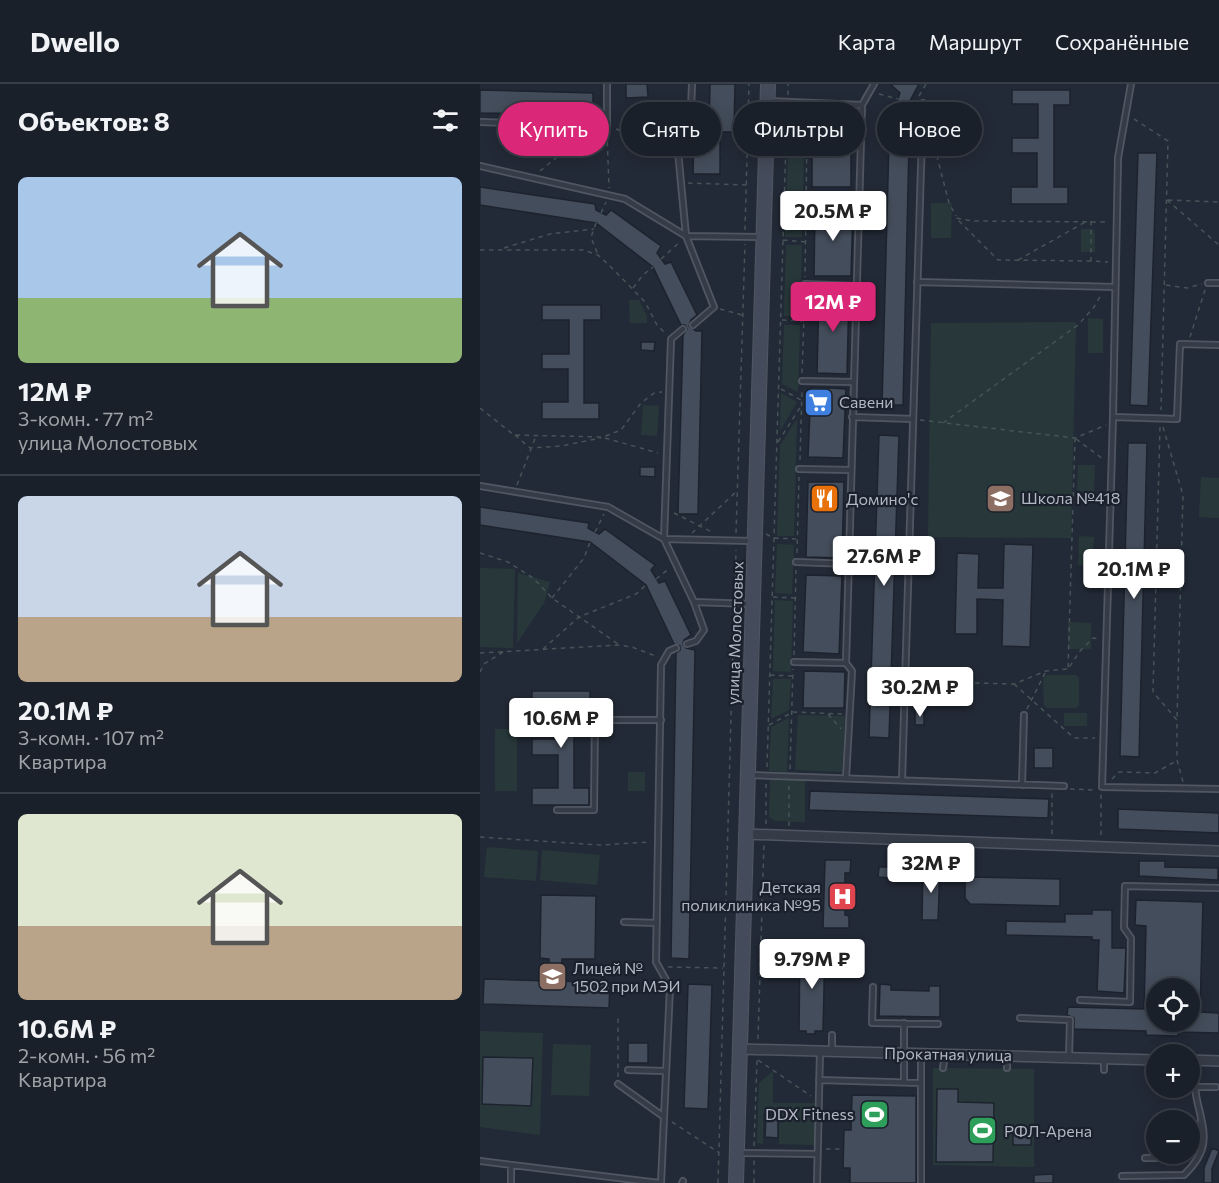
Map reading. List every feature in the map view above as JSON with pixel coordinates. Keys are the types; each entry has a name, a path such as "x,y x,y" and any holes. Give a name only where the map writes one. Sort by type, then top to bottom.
{"street":[{"name":"улица Молостовых","path":"736,1183 752,604 760,537 763,237 768,84"},
{"path":"746,834 1219,851"},
{"name":"Прокатная улица","path":"740,1049 1146,1060"},
{"path":"1200,1060 1219,1061"}],"lane":[{"path":"608,84 608,102"},
{"path":"691,102 692,84"},
{"path":"864,102 874,84"},
{"path":"1131,84 1118,158 1112,466 1102,788 1219,789"},
{"path":"767,101 788,102"},
{"path":"480,122 498,122"},
{"path":"679,156 686,236 714,307 693,325"},
{"path":"846,778 852,671 846,663 860,156"},
{"path":"902,780 921,156"},
{"path":"480,166 625,199 686,236 763,237"},
{"path":"917,282 1115,287"},
{"path":"1208,283 1219,283"},
{"path":"805,284 856,286"},
{"path":"683,329 671,339 664,539 694,602 704,630 696,641 687,644"},
{"path":"1113,420 1177,419 1180,344 1219,345"},
{"path":"802,381 853,382"},
{"path":"852,417 913,419"},
{"path":"800,469 851,470"},
{"path":"480,486 607,507 664,539 736,540 760,537"},
{"path":"796,562 849,564"},
{"path":"694,602 752,604"},
{"path":"480,1161 660,1183 670,987 656,962 661,664 669,651 676,648"},
{"path":"794,662 846,663"},
{"path":"905,681 968,683"},
{"path":"1022,785 1024,715"},
{"path":"556,810 594,810 595,720 661,720"},
{"path":"747,775 1064,786"},
{"path":"1080,1000 1130,1002 1131,938 1124,928 1125,886 1219,888"},
{"path":"624,922 657,922"},
{"path":"873,987 872,1023 938,1024"},
{"path":"1020,1018 1070,1020 1069,1057"},
{"path":"903,1082 904,1023"},
{"path":"832,1035 832,1051"},
{"path":"817,1183 820,1051"},
{"path":"921,1054 921,1183"},
{"path":"943,1068 945,1054"},
{"path":"1006,1068 1007,1056"},
{"path":"1104,1058 1104,1070"},
{"path":"628,1070 666,1071"},
{"path":"819,1080 921,1083"},
{"path":"618,1084 664,1117"},
{"path":"1200,1087 1216,1087"},
{"path":"1122,1176 1184,1175 1193,1167 1205,1137 1202,1114 1196,1098"},
{"path":"1200,1126 1202,1114"},
{"path":"1205,1137 1212,1138"},
{"path":"737,1153 818,1151"},
{"path":"510,1183 511,1165"}],"path":[{"path":"718,1183 749,84"},
{"path":"788,84 788,102"},
{"path":"915,102 926,84"},
{"path":"869,92 898,99"},
{"path":"1126,114 1168,141 1153,692 1177,720"},
{"path":"532,178 558,156"},
{"path":"601,213 609,195 608,156"},
{"path":"766,825 786,156"},
{"path":"937,156 949,203 956,218 998,260 1115,262"},
{"path":"681,183 746,185"},
{"path":"1167,200 1219,202"},
{"path":"1167,200 1219,245"},
{"path":"956,218 972,221 1116,222"},
{"path":"1017,261 1087,221"},
{"path":"1091,221 1091,261"},
{"path":"596,223 591,237 597,255"},
{"path":"502,249 550,234 594,229"},
{"path":"662,259 686,236"},
{"path":"783,240 807,242"},
{"path":"480,249 583,250 597,255 645,302 657,326 671,339"},
{"path":"632,289 653,267"},
{"path":"1165,285 1187,288 1208,283"},
{"path":"1188,344 1208,283"},
{"path":"943,423 1077,325 1094,307 1106,286"},
{"path":"714,307 742,315"},
{"path":"781,320 804,321"},
{"path":"780,388 801,400"},
{"path":"480,408 530,448 561,446 603,437 621,430 641,403 654,393 669,390"},
{"path":"777,443 802,405"},
{"path":"913,419 1075,438 1112,466"},
{"path":"1161,419 1183,495 1177,760 1184,789"},
{"path":"1075,438 1113,420"},
{"path":"514,435 603,437 667,455"},
{"path":"515,492 530,448 537,435"},
{"path":"1068,669 1075,438"},
{"path":"685,540 738,490"},
{"path":"595,531 607,507"},
{"path":"665,508 729,540"},
{"path":"760,537 797,539"},
{"path":"552,598 584,558 590,542"},
{"path":"480,553 508,562 534,578 552,598 619,645"},
{"path":"656,579 675,564"},
{"path":"542,649 579,617 636,594 646,585"},
{"path":"772,597 795,598"},
{"path":"1068,669 1080,651 1093,638 1106,639"},
{"path":"480,653 619,645 632,647 664,659"},
{"path":"480,672 484,664 503,651"},
{"path":"968,683 1014,684 1046,671 1068,669"},
{"path":"1024,715 1046,671"},
{"path":"770,675 793,676"},
{"path":"1014,684 1074,738 1103,738"},
{"path":"768,725 793,712 849,714"},
{"path":"828,713 848,737"},
{"path":"1101,835 1102,788 1119,772 1155,773 1177,760"},
{"path":"1052,786 1052,834"},
{"path":"480,837 600,845 658,842"},
{"path":"758,1040 764,842"},
{"path":"658,966 724,968"},
{"path":"618,1018 618,1084"},
{"path":"754,1183 757,1060 818,1101"},
{"path":"664,1117 719,1152"},
{"path":"818,1151 843,1149"}],"shaded area":[{"path":"788,156 804,156 802,237 785,237"},
{"path":"931,203 952,203 951,238 931,238"},
{"path":"1081,229 1093,229 1095,252 1081,252"},
{"path":"786,245 802,245 800,317 784,316"},
{"path":"629,300 639,300 647,316 647,323 630,323"},
{"path":"1088,318 1103,319 1103,353 1088,353"},
{"name":"Школа №418","path":"1076,322 1071,538 928,537 931,323"},
{"path":"784,325 800,325 798,392 782,384"},
{"path":"781,393 797,402 780,431"},
{"path":"643,405 659,406 657,436 641,435"},
{"path":"797,419 794,536 777,536 780,445"},
{"path":"1078,465 1095,465 1094,492 1077,491"},
{"path":"1201,477 1219,478 1219,518 1199,517"},
{"path":"1079,536 1094,537 1092,565 1078,565"},
{"path":"777,544 794,545 792,594 775,593"},
{"path":"480,568 515,569 513,648 480,647"},
{"path":"518,573 550,582 544,603 517,643"},
{"path":"775,600 793,601 791,672 773,671"},
{"path":"1068,622 1091,623 1091,649 1068,649"},
{"path":"1046,675 1076,675 1079,678 1079,705 1076,708 1047,708 1044,705 1043,679"},
{"path":"773,679 791,679 789,710 771,719"},
{"path":"1064,713 1087,713 1087,726 1064,726"},
{"path":"798,715 845,716 842,772 795,770"},
{"path":"789,718 787,772 769,771 771,727"},
{"path":"495,729 517,729 517,791 495,791"},
{"path":"628,772 645,772 645,791 628,791"},
{"path":"770,780 805,780 805,822 775,821 769,817"},
{"path":"487,847 538,851 536,881 484,877"},
{"path":"542,850 600,855 597,885 540,880"},
{"path":"480,1031 543,1033 540,1135 480,1127"},
{"path":"553,1044 591,1045 589,1096 551,1095"},
{"name":"РФЛ-Арена","path":"933,1068 1034,1069 1034,1167 933,1165"},
{"path":"773,1071 773,1103 815,1103 814,1145 779,1144 779,1113 763,1113 763,1144 757,1143 759,1083"}],"building":[{"path":"626,84 647,84 648,97 626,98"},
{"path":"710,84 735,84 733,132 721,132 721,102 710,102"},
{"path":"890,84 919,84 910,102 897,102 900,93"},
{"path":"480,90 593,93 593,102 498,102 498,113 480,113"},
{"path":"1012,90 1070,90 1070,105 1054,105 1054,187 1068,187 1068,204 1011,204 1011,187 1037,187 1037,153 1012,153 1012,138 1038,138 1038,104 1012,104"},
{"path":"1138,153 1157,153 1148,406 1130,405"},
{"path":"693,156 720,156 720,174 693,174"},
{"path":"812,156 851,156 851,187 812,187"},
{"path":"889,156 909,156 903,405 882,405"},
{"path":"480,187 595,204 596,210 606,215 611,210 661,246 657,253 665,264 671,262 697,315 691,320 689,326 696,331 702,331 698,514 678,514 683,335 687,329 685,325 681,325 653,267 596,223 480,205"},
{"path":"815,209 853,209 851,276 814,276"},
{"path":"819,292 849,293 847,374 817,373"},
{"path":"542,305 601,305 601,320 584,320 584,403 599,403 599,419 542,419 542,402 568,402 568,369 542,369 542,354 569,354 569,320 542,320"},
{"path":"641,342 655,342 654,351 641,350"},
{"path":"811,387 846,389 843,458 808,457"},
{"path":"879,435 899,436 889,738 869,737"},
{"path":"1128,443 1147,443 1139,757 1120,756"},
{"path":"640,467 655,467 655,477 640,476"},
{"path":"808,482 844,482 842,558 806,557"},
{"path":"480,507 589,523 588,528 599,534 605,529 655,565 651,570 659,583 665,581 691,635 684,640 683,644 686,648 695,650 689,959 671,958 676,653 680,650 680,646 674,644 646,585 590,542 480,525"},
{"path":"1004,544 1033,545 1030,647 1002,646 1003,600 977,599 977,634 955,634 957,553 979,554 978,588 1003,588"},
{"path":"806,575 842,576 839,654 803,652"},
{"path":"804,671 845,672 844,708 803,708"},
{"path":"532,691 590,691 590,706 574,706 574,788 589,788 589,805 532,805 532,788 558,788 558,755 532,755 532,739 558,739 558,706 532,706"},
{"path":"915,711 924,711 924,725 915,725"},
{"path":"1034,748 1053,748 1053,768 1034,768"},
{"path":"810,791 1049,799 1048,818 809,810"},
{"path":"1118,809 1219,813 1219,833 1118,829"},
{"path":"825,860 851,860 850,873 845,873 845,915 849,916 849,928 823,928"},
{"path":"1139,861 1165,861 1165,867 1218,868 1218,880 1139,876"},
{"path":"879,867 893,867 892,878 878,877"},
{"path":"923,868 940,869 938,920 922,920"},
{"path":"970,877 1060,879 1060,906 970,904 965,898 965,882"},
{"path":"541,895 596,896 595,959 562,959 561,981 610,983 609,1008 483,1004 484,979 549,981 549,959 540,958"},
{"path":"1136,900 1203,902 1200,1012 1200,978 1146,978 1146,1031 1074,1029 1074,1018 1067,1015 1068,1007 1144,1009 1146,926 1135,925"},
{"path":"1092,910 1112,910 1112,948 1126,948 1124,993 1097,991 1099,940 1092,940 1092,937 1006,935 1006,921 1065,922 1065,914 1092,914"},
{"path":"800,947 825,948 823,1031 815,1031 815,1034 799,1031"},
{"path":"688,984 712,985 708,1109 684,1108"},
{"path":"880,984 891,985 891,990 929,991 929,986 940,986 940,1017 879,1016"},
{"path":"1200,1012 1219,1013 1219,1033 1178,1032 1200,1032"},
{"path":"1146,1032 1178,1032 1178,1036 1146,1035"},
{"path":"628,1043 648,1043 648,1063 628,1063"},
{"path":"483,1057 533,1058 531,1106 482,1104"},
{"path":"937,1089 958,1089 958,1102 994,1103 993,1162 936,1162"},
{"path":"852,1095 916,1096 916,1183 850,1183 850,1168 843,1168 844,1130 851,1130"},
{"path":"766,1115 778,1116 778,1138 765,1137"},
{"path":"1013,1132 1031,1132 1031,1145 1013,1145"},
{"path":"1212,1148 1219,1151 1212,1169 1212,1183 1204,1183 1204,1168"},
{"path":"1053,1174 1053,1183 1034,1183 1034,1175"}],"place":[{"name":"Савени","path":"818,402"},
{"name":"Школа №418","path":"1000,498"},
{"name":"Домино'c","path":"825,499"},
{"name":"Детская поликлиника №95","path":"842,896"},
{"name":"Лицей № 1502 при МЭИ","path":"552,977"},
{"name":"DDX Fitness","path":"875,1114"},
{"name":"РФЛ-Арена","path":"983,1131"}]}
